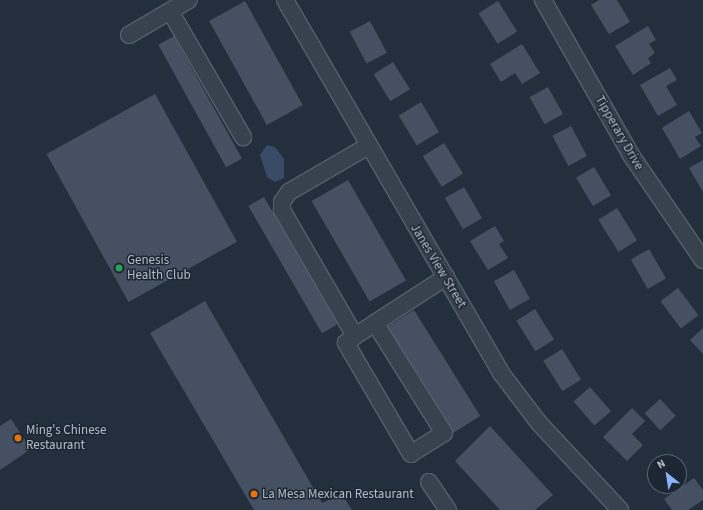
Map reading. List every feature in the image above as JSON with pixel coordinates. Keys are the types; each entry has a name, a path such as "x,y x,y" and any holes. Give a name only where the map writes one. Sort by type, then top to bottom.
{"street":[{"path":"129,35 189,0"},
{"name":"Janes View Street","path":"285,0 500,373 539,423 620,510"},
{"name":"Tipperary Drive","path":"543,0 631,155 703,260"},
{"path":"170,11 243,137"},
{"path":"355,336 282,210 282,202 289,192 368,146"},
{"path":"375,323 444,433 411,454 346,343 355,336 375,323 446,277"},
{"path":"429,482 448,510"}],"water":[{"path":"267,145 275,147 284,159 284,178 275,182 267,177 260,155"}],"building":[{"path":"599,0 617,0 630,22 609,34 591,5"},
{"path":"245,1 303,105 267,125 209,21"},
{"path":"498,1 517,32 498,44 478,13"},
{"path":"370,21 387,53 367,64 350,32"},
{"path":"648,26 656,40 649,44 655,53 648,58 651,63 633,75 615,46"},
{"path":"174,36 242,158 226,167 158,45"},
{"path":"522,44 540,73 522,84 515,73 501,82 490,64"},
{"path":"393,62 410,89 390,101 373,74"},
{"path":"670,68 677,80 666,86 677,105 658,116 640,85"},
{"path":"548,87 563,114 545,124 530,97"},
{"path":"155,94 237,242 128,302 47,154"},
{"path":"421,102 439,132 417,145 399,115"},
{"path":"689,111 702,133 695,137 701,146 680,159 662,128"},
{"path":"571,126 587,156 568,166 552,136"},
{"path":"444,143 463,174 442,187 423,156"},
{"path":"703,160 703,192 689,168"},
{"path":"594,167 611,195 593,206 576,178"},
{"path":"348,180 406,280 370,301 312,201"},
{"path":"464,187 482,218 463,229 445,198"},
{"path":"264,197 338,324 322,333 248,206"},
{"path":"617,208 637,240 618,252 598,220"},
{"path":"495,226 504,241 499,244 508,258 488,270 470,241"},
{"path":"649,249 666,278 648,289 631,260"},
{"path":"514,270 530,299 510,310 494,281"},
{"path":"678,288 698,315 681,328 660,301"},
{"path":"205,301 322,503 342,494 352,510 254,510 150,333"},
{"path":"535,309 554,340 535,351 516,321"},
{"path":"414,310 480,416 451,434 385,328"},
{"path":"703,328 703,354 690,340"},
{"path":"562,349 581,380 562,391 543,361"},
{"path":"590,387 611,411 594,426 573,401"},
{"path":"660,399 676,416 660,430 645,413"},
{"path":"632,408 645,421 632,434 643,445 627,461 603,437"},
{"path":"11,419 31,449 0,470 0,426"},
{"path":"490,426 553,495 535,510 500,510 455,461"},
{"path":"694,478 703,490 703,500 688,510 672,510 664,499 671,494 687,494 687,483"}],"place":[{"name":"Genesis Health Club","path":"119,268"},
{"name":"Ming's Chinese Restaurant","path":"18,438"},
{"name":"La Mesa Mexican Restaurant","path":"254,494"}]}
